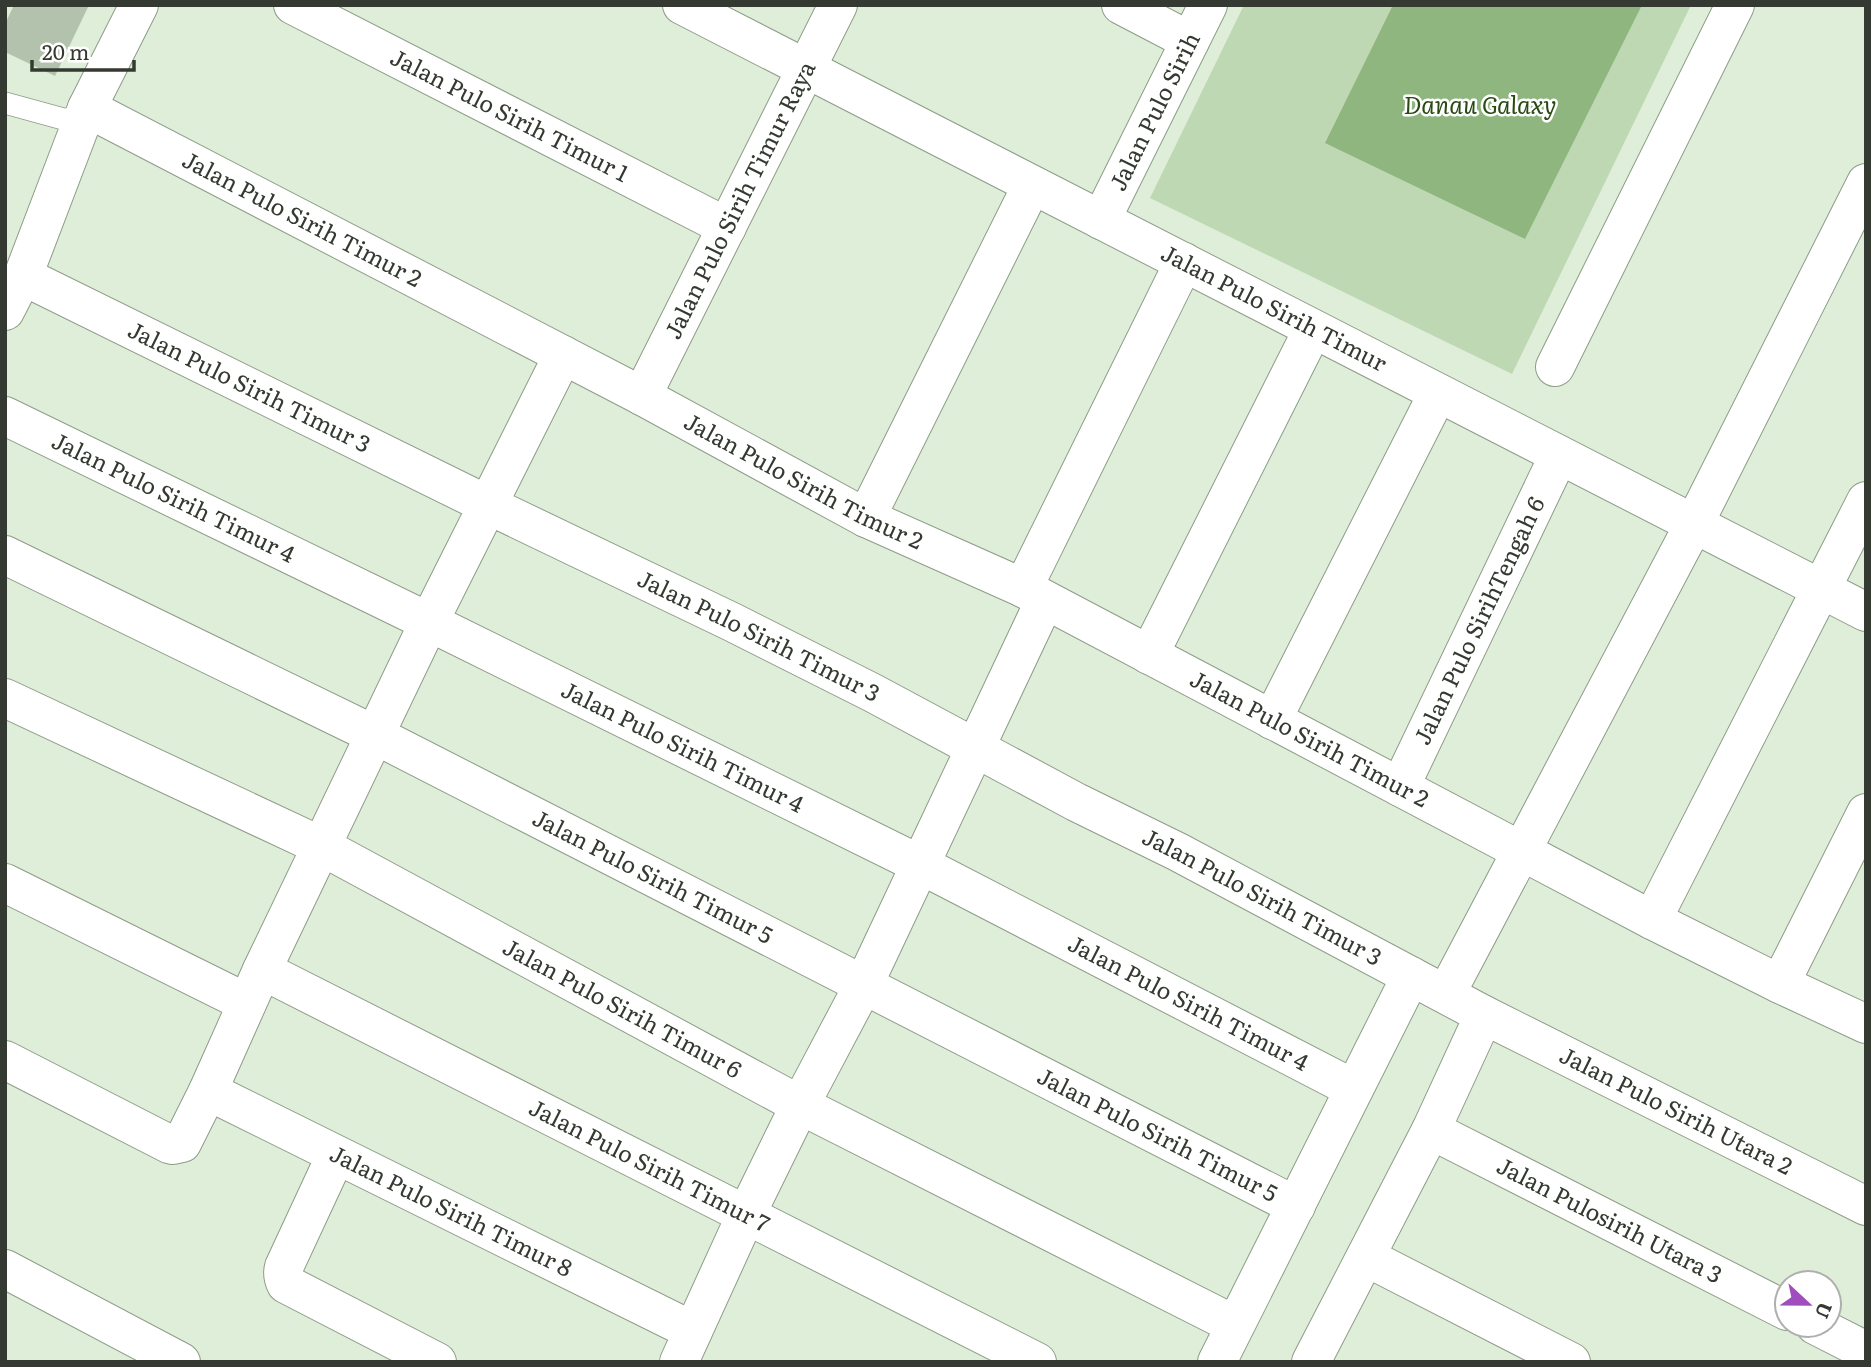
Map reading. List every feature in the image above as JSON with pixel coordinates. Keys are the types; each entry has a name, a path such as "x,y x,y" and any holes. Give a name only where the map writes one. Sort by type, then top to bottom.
{"street":[{"path":"5,311 23,276 88,107 139,5"},
{"name":"Jalan Pulo Sirih Timur 1","path":"293,5 727,227"},
{"name":"Jalan Pulo Sirih Timur","path":"682,5 1866,612"},
{"name":"Jalan Pulo Sirih Timur Raya","path":"642,396 838,5"},
{"path":"1121,5 1190,41"},
{"name":"Jalan Pulo Sirih","path":"1101,220 1208,5"},
{"path":"1555,367 1735,5"},
{"name":"Jalan Pulo Sirih Timur 2","path":"88,107 642,396 866,518 1034,594 1652,920 1866,1024"},
{"path":"1446,994 1694,524 1866,183"},
{"path":"866,518 1032,185"},
{"path":"686,1346 746,1215 864,984 975,748 1034,594 1184,262"},
{"name":"Jalan Pulo Sirih Timur 3","path":"23,276 873,693 1484,1015"},
{"path":"1149,655 1313,329"},
{"path":"5,1060 173,1145 182,1143 429,622 563,355"},
{"path":"1272,720 1438,393"},
{"name":"Jalan Pulo Sirih Timur 4","path":"5,416 919,864 1354,1089"},
{"name":"Jalan Pulo SirihTengah 6","path":"1400,787 1559,455"},
{"path":"1652,920 1866,501"},
{"name":"Jalan Pulo Sirih Timur 5","path":"5,555 375,735 1296,1206"},
{"name":"Jalan Pulo Sirih Timur 6","path":"5,698 321,846 800,1105 1235,1325"},
{"path":"1780,984 1866,813"},
{"name":"Jalan Pulo Sirih Timur 7","path":"5,883 255,987 746,1215 1037,1362"},
{"path":"1217,1362 1411,976"},
{"path":"1311,1362 1431,1130 1484,1015"},
{"name":"Jalan Pulo Sirih Utara 2","path":"1484,1015 1866,1206"},
{"name":"Jalan Pulo Sirih Timur 8","path":"208,1091 336,1155 686,1346"},
{"name":"Jalan Pulosirih Utara 3","path":"1431,1130 1773,1304"},
{"path":"336,1155 284,1267 283,1279 286,1284 437,1362"},
{"path":"1366,1257 1518,1350 1571,1362"},
{"path":"5,1269 181,1362"},
{"path":"1842,1339 1866,1351"}],"lane":[{"path":"5,103 67,120 88,107"}],"shaded area":[{"path":"1244,5 1691,5 1512,374 1150,198"}],"water":[{"name":"Danau Galaxy","path":"1393,5 1642,5 1525,239 1325,143"}],"building":[{"path":"14,5 89,5 55,76 5,52 5,24"}]}
